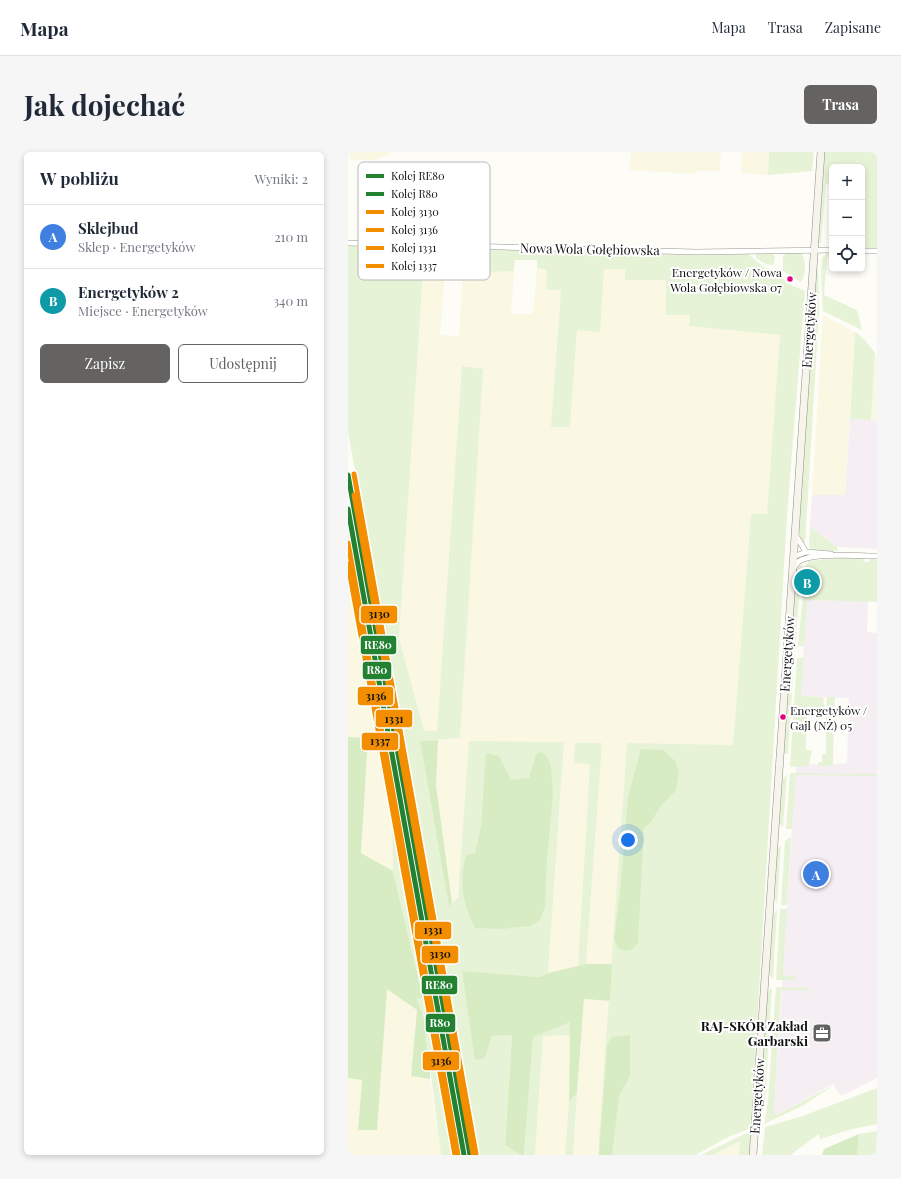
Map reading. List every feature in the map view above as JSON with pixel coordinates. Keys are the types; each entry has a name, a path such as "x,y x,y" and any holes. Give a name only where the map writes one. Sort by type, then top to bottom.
{"main road":[{"name":"Energetyków","path":"753,1155 821,152"}],"street":[{"name":"Nowa Wola Gołębiowska","path":"348,243 358,243"},
{"name":"Nowa Wola Gołębiowska","path":"490,247 697,252 829,250"},
{"path":"865,251 877,251"},
{"path":"795,532 806,552"},
{"path":"793,556 806,552 877,556"},
{"path":"793,556 806,559 841,555"},
{"path":"792,571 798,563 806,559"}],"shaded area":[{"path":"350,152 389,152 389,154 375,160 350,160"},
{"path":"631,152 721,152 720,171 695,171 695,174 629,170"},
{"path":"742,152 769,152 768,175 741,173"},
{"path":"537,268 547,270 561,289 551,427 570,427 577,330 604,275 604,269 625,269 625,280 666,280 666,315 690,315 690,326 780,335 767,515 751,514 733,745 627,744 612,964 586,964 602,743 575,743 590,764 578,966 548,973 564,742 452,903 436,785 438,740 460,738 482,369 462,367 437,731 423,731 399,638 423,280 444,280 440,335 459,336 463,280 490,280 490,272 514,271 511,314 533,314"},
{"path":"823,315 855,332 845,495 812,495"},
{"path":"875,353 877,356 877,420 871,420"},
{"path":"850,419 877,420 877,549 837,547 810,527 812,495 845,495"},
{"path":"348,559 384,736 392,825 393,871 361,853 368,738 348,737"},
{"path":"806,600 868,601 867,632 877,633 877,1078 841,1096 833,1084 776,1115 774,1112 796,766 809,766 811,764 817,764 818,766 847,763 849,698 801,696"},
{"path":"387,988 417,1010 411,1076 430,1079 441,1155 348,1155 348,1078 362,1080 358,1130"},
{"path":"584,999 610,1001 598,1155 573,1155"},
{"path":"570,1035 569,1102 565,1155 535,1155 543,1036"},
{"path":"740,1141 739,1155 713,1155"}],"green space":[{"path":"769,152 814,152 812,171 768,175"},
{"path":"824,152 877,152 877,248 865,248 865,164 829,164 829,184 826,184 821,243 819,243"},
{"path":"348,246 358,246 358,280 423,280 399,638 424,731 437,731 462,366 483,369 460,738 420,741 449,906 458,897 469,741 564,742 548,973 540,977 462,971 485,1058 492,1036 512,1035 505,1145 521,1155 478,1155 348,432"},
{"path":"490,250 688,255 748,254 767,270 786,281 786,283 805,291 787,516 751,1128 728,1137 696,1155 598,1155 627,743 733,745 751,514 767,514 780,335 689,326 690,315 666,315 666,280 625,280 625,269 604,269 600,332 577,330 570,427 551,427 561,290 546,289 547,270 537,268 537,260 515,260 514,271 490,272"},
{"path":"756,253 771,253 775,256 774,264 767,264 760,261 756,258"},
{"path":"786,253 801,253 803,256 805,271 801,282 783,271 783,257"},
{"path":"829,253 829,257 827,257 824,295 857,310 862,330 823,311 821,273 824,272 821,271 822,258"},
{"path":"816,267 818,268 819,311 805,544 800,538 799,530"},
{"path":"855,332 864,339 875,353 871,420 850,419"},
{"path":"348,518 415,884 461,1155 441,1155 424,1018 417,999 423,998 393,871 392,825 384,736 348,559"},
{"path":"810,527 838,548 838,551 814,550 809,547"},
{"path":"862,558 865,562 868,562 871,559 877,559 877,602 807,600 804,646 798,646 806,566 808,561"},
{"path":"802,564 795,645 791,640 795,574 798,567"},
{"path":"794,658 788,753 784,754 790,661"},
{"path":"797,658 804,658 801,696 823,697 825,711 807,710 806,750 812,750 809,766 790,767"},
{"path":"827,697 835,697 834,711 826,711"},
{"path":"826,713 834,713 833,764 831,766 818,766 818,762 822,762 822,754 826,754"},
{"path":"348,737 368,738 361,853 393,871 423,998 417,999 424,1018 430,1072 430,1079 411,1076 417,1010 387,989 377,1130 358,1130 362,1080 348,1078"},
{"path":"438,740 436,785 452,903 449,907 420,741"},
{"path":"575,743 602,743 586,964 578,966 590,764 574,763"},
{"path":"641,749 663,750 675,761 679,772 676,790 660,807 651,822 644,828 638,943 631,950 626,951 618,948 614,939 620,893 628,797"},
{"path":"542,752 548,758 551,767 553,794 547,858 545,908 539,921 530,926 502,929 475,928 467,910 462,884 466,855 475,853 481,827 486,753 499,756 511,780 529,778 536,754"},
{"path":"790,773 877,774 877,776 796,775 792,829 786,829"},
{"path":"787,774 783,827 779,823 782,781"},
{"path":"791,837 787,905 781,905 785,841"},
{"path":"781,844 777,904 775,900 777,851"},
{"path":"780,909 787,909 783,975 795,976 795,980 776,980"},
{"path":"777,910 773,979 769,974 773,915"},
{"path":"586,964 612,964 610,1001 584,999 577,1093 569,1102 570,1022 533,1037 524,1155 521,1155 505,1145 512,1035 492,1036 485,1058 475,1060 462,971 540,977 548,973"},
{"path":"772,987 765,1098 761,1125 759,1125 768,992"},
{"path":"776,987 807,988 809,990 809,997 806,990 781,990 774,1112 776,1115 834,1085 804,1105 764,1124 768,1101"},
{"path":"570,1021 570,1035 543,1036 535,1155 524,1155 533,1036"},
{"path":"630,1035 630,1076 619,1096 612,1155 599,1155 607,1046 612,1037"},
{"path":"877,1088 877,1124 852,1129 820,1139 819,1134 790,1155 762,1155 765,1127 800,1117"},
{"path":"577,1093 573,1155 565,1155 569,1102"},
{"path":"751,1131 750,1155 739,1155 740,1141 713,1155 701,1155"},
{"path":"877,1131 876,1155 857,1155 859,1134"},
{"path":"859,1134 857,1155 822,1155 824,1149"}],"rail line":[{"name":"3130","path":"354,474 476,1154"},
{"name":"RE80","path":"348,475 470,1155"},
{"name":"1331","path":"354,495 473,1154"},
{"name":"R80","path":"348,509 464,1155"},
{"name":"3136","path":"348,543 458,1155"},
{"name":"1337","path":"348,564 455,1155"}],"place":[{"name":"Energetyków / Nowa Wola Gołębiowska 07","path":"790,279"},
{"name":"Energetyków 2","path":"807,582"},
{"name":"Energetyków / Gajl (NŻ) 05","path":"783,717"},
{"name":"Sklejbud","path":"816,874"},
{"name":"RAJ-SKÓR Zakład Garbarski","path":"822,1033"}]}
